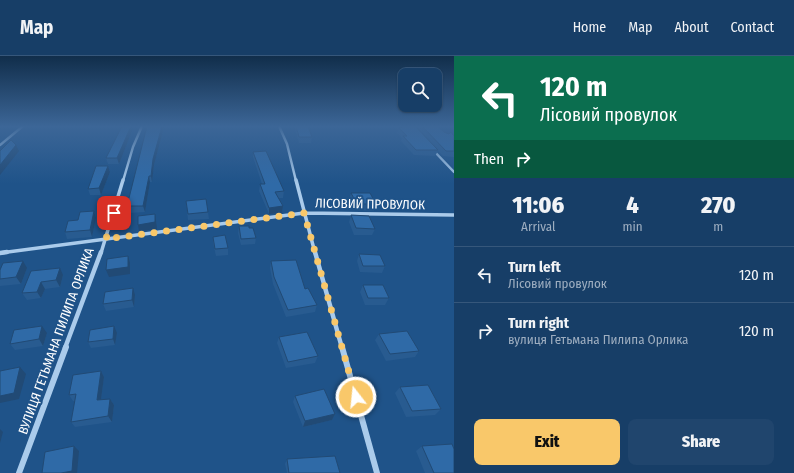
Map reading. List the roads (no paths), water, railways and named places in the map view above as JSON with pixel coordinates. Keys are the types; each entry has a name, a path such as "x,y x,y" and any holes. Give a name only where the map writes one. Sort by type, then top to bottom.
{"street":[{"name":"ВУЛИЦЯ ГЕТЬМАНА ПИЛИПА ОРЛИКА","path":"19,473 106,239 134,145"},
{"path":"287,145 304,213 377,473"},
{"path":"433,149 454,172"},
{"name":"ЛІСОВИЙ ПРОВУЛОК","path":"0,253 304,213 454,215"}]}
